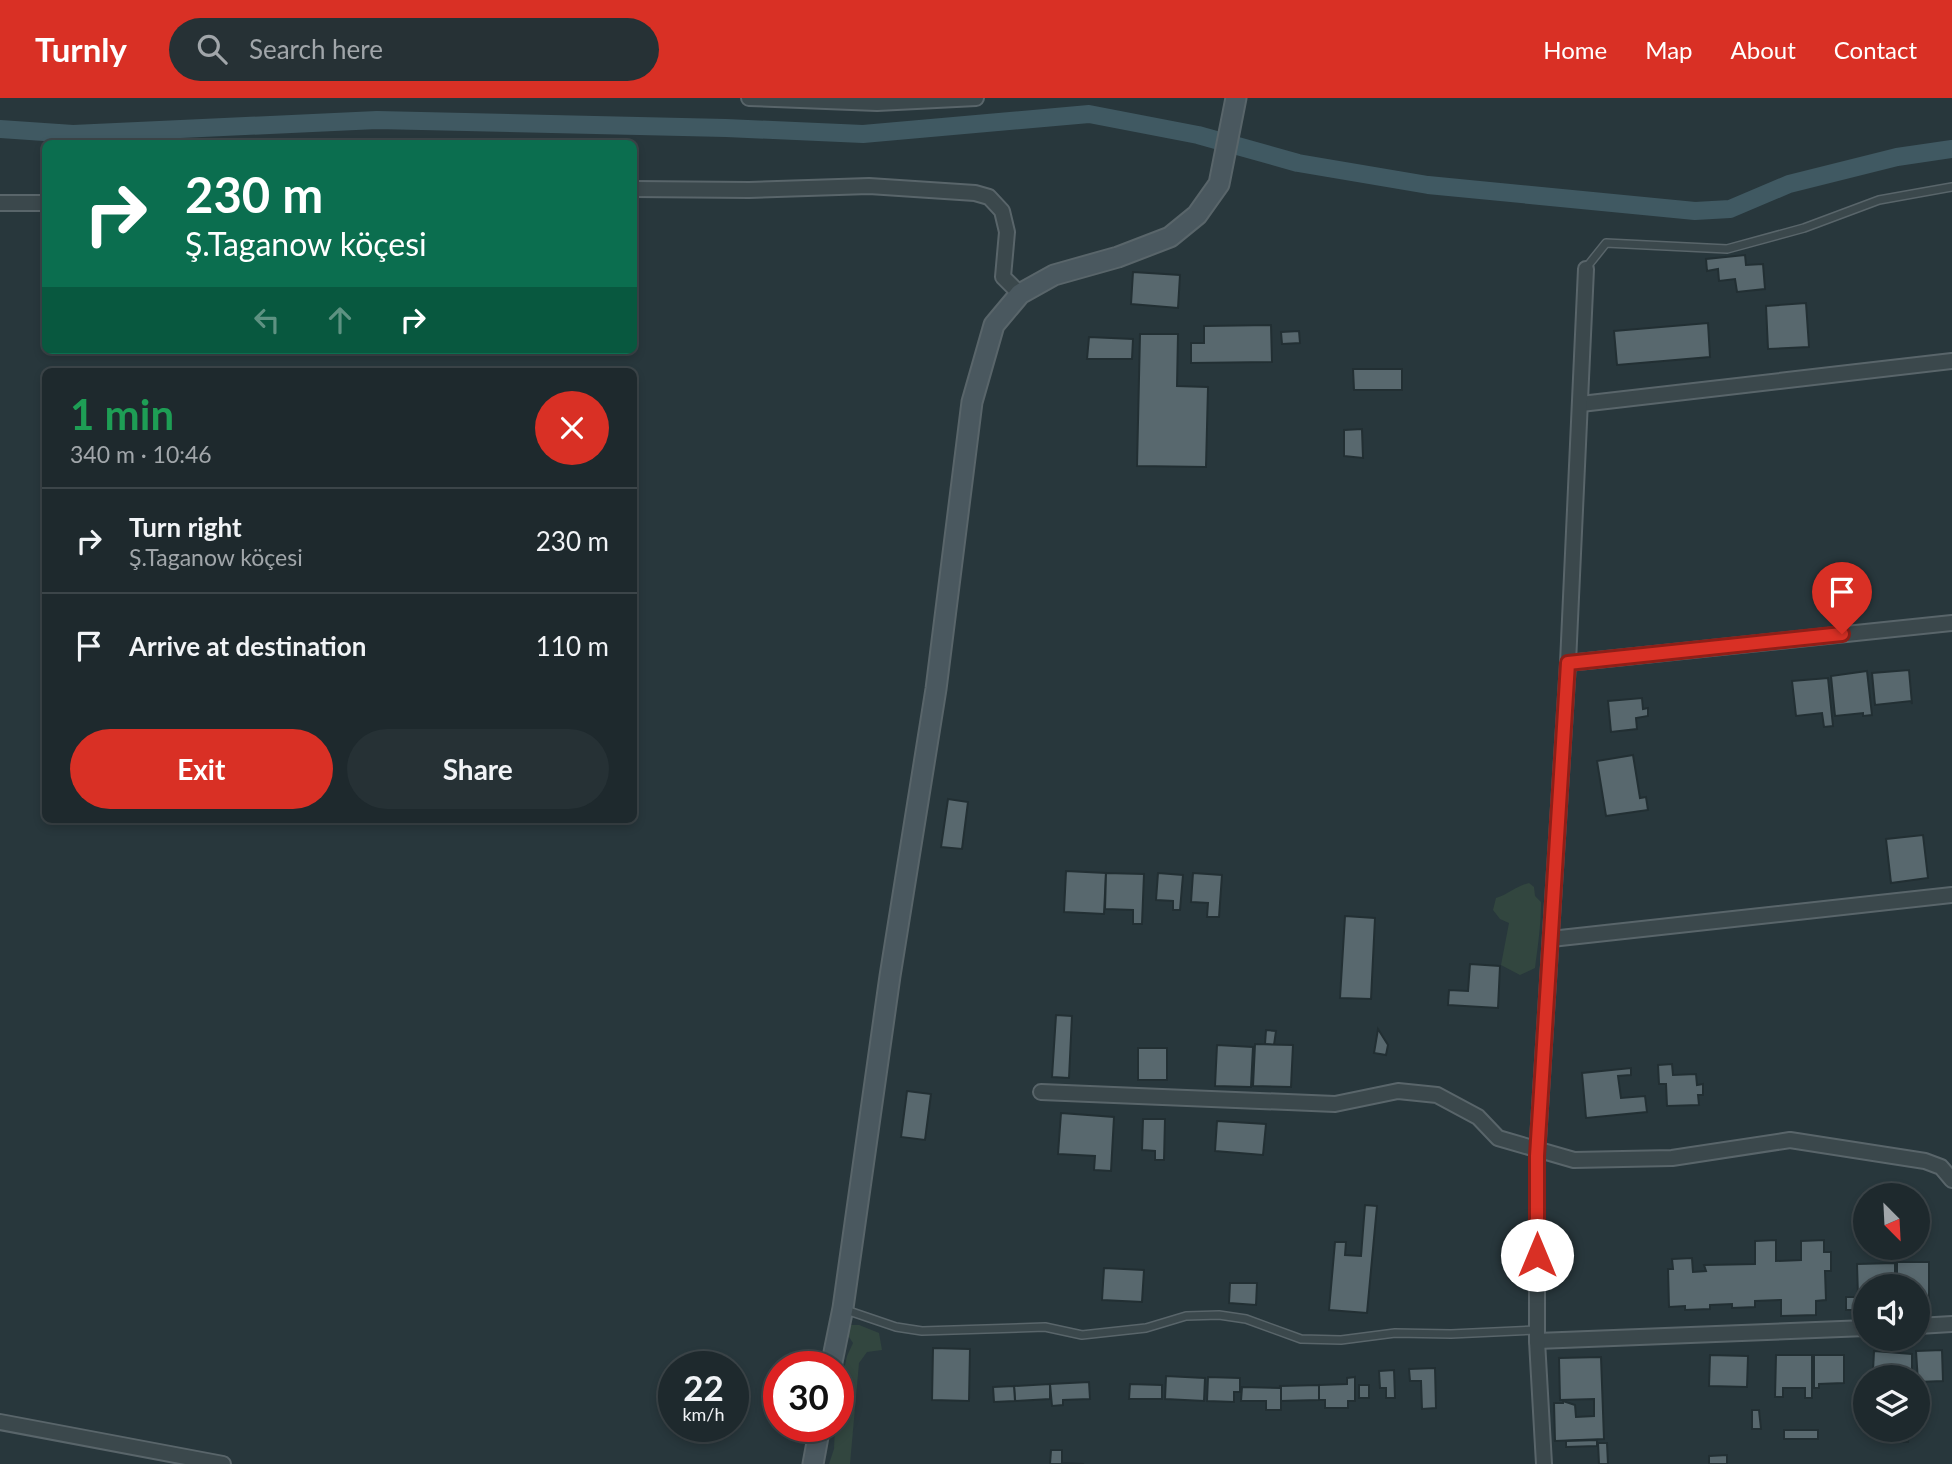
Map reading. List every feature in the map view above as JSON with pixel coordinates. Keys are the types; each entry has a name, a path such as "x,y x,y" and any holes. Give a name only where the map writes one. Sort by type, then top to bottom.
{"street":[{"path":"749,98 877,103 976,98"},
{"path":"834,1351 843,1308 890,976 936,689 972,402 994,325 1020,294 1054,275 1118,257 1170,237 1198,215 1219,184 1235,102"},
{"path":"637,189 749,190 869,186 975,193 989,197 1002,211 1007,232 1003,277 1020,294"},
{"path":"0,203 42,204"},
{"path":"1544,1464 1537,1335 1538,1150 1568,663 1586,269"},
{"path":"1581,404 1952,361"},
{"path":"1568,663 1952,623"},
{"path":"1551,939 1952,895"},
{"path":"1041,1092 1335,1104 1398,1091 1437,1095 1478,1117 1498,1138 1574,1160 1672,1158 1790,1140 1849,1147 1925,1161 1941,1167 1952,1181"},
{"path":"1930,1325 1952,1324"},
{"path":"1537,1335 1853,1328"},
{"path":"0,1422 223,1464"},
{"path":"813,1464 817,1442"}],"lane":[{"path":"1586,269 1606,243 1727,249 1804,228 1879,200 1952,187"},
{"path":"843,1308 896,1327 922,1331 1045,1328 1082,1335 1146,1328 1186,1316 1219,1315 1246,1319 1301,1339 1341,1339 1395,1333 1537,1335"}],"green space":[{"path":"1529,883 1541,902 1539,935 1535,968 1520,975 1501,965 1509,923 1500,919 1493,910 1496,898"},
{"path":"849,1325 859,1325 879,1333 882,1350 867,1352 859,1363 854,1419 854,1351 849,1351 853,1343 847,1334"},
{"path":"834,1442 852,1442 850,1464 829,1464"}],"building":[{"path":"1745,255 1746,265 1763,264 1765,289 1737,292 1735,279 1719,281 1718,269 1707,271 1706,259"},
{"path":"1133,272 1180,275 1178,308 1131,304"},
{"path":"1806,303 1809,347 1768,349 1766,306"},
{"path":"1708,323 1710,357 1617,365 1614,331"},
{"path":"1271,325 1272,362 1191,363 1191,343 1204,343 1204,326"},
{"path":"1299,331 1300,343 1282,344 1281,332"},
{"path":"1140,334 1178,334 1177,386 1208,387 1206,467 1137,466"},
{"path":"1089,337 1133,339 1132,359 1087,359"},
{"path":"1353,369 1402,369 1402,390 1354,390"},
{"path":"1362,429 1363,458 1344,456 1344,430"},
{"path":"1909,670 1912,704 1911,701 1875,705 1872,673"},
{"path":"1867,671 1872,715 1863,716 1863,713 1835,716 1831,676"},
{"path":"1828,678 1833,726 1824,727 1822,713 1796,716 1792,681"},
{"path":"1642,698 1643,709 1648,708 1648,716 1636,718 1637,729 1611,732 1608,701"},
{"path":"1633,755 1640,798 1646,797 1648,810 1606,816 1597,761"},
{"path":"948,799 968,802 962,849 941,847"},
{"path":"1923,835 1928,878 1891,883 1886,839"},
{"path":"1066,871 1106,873 1104,914 1064,912"},
{"path":"1106,873 1144,874 1142,924 1133,924 1133,910 1105,909"},
{"path":"1158,873 1183,875 1180,910 1173,910 1173,901 1156,900"},
{"path":"1193,873 1222,875 1219,917 1207,917 1208,903 1191,902"},
{"path":"1345,916 1375,918 1371,999 1340,998"},
{"path":"1470,964 1500,966 1498,1008 1448,1005 1449,990 1468,991"},
{"path":"1056,1015 1072,1016 1069,1078 1052,1077"},
{"path":"1378,1029 1388,1045 1386,1055 1374,1053"},
{"path":"1266,1030 1276,1031 1274,1045 1265,1044"},
{"path":"1255,1044 1293,1045 1291,1087 1253,1086"},
{"path":"1217,1045 1253,1047 1251,1087 1215,1086"},
{"path":"1138,1048 1167,1048 1167,1080 1138,1080"},
{"path":"1672,1064 1673,1075 1696,1074 1697,1085 1703,1084 1703,1095 1698,1095 1699,1105 1667,1106 1666,1084 1659,1084 1658,1065"},
{"path":"1631,1068 1631,1075 1618,1076 1621,1098 1645,1096 1647,1112 1586,1118 1582,1073"},
{"path":"907,1091 931,1094 925,1140 901,1137"},
{"path":"1061,1113 1114,1117 1111,1171 1094,1170 1095,1156 1058,1154"},
{"path":"1143,1119 1165,1119 1164,1160 1155,1160 1155,1151 1142,1150"},
{"path":"1217,1121 1266,1124 1263,1155 1215,1151"},
{"path":"1365,1205 1377,1206 1367,1313 1329,1310 1335,1242 1346,1242 1345,1255 1361,1256"},
{"path":"1776,1240 1776,1261 1801,1260 1801,1241 1824,1240 1824,1252 1831,1252 1831,1271 1825,1271 1826,1300 1816,1301 1816,1315 1781,1316 1781,1300 1755,1301 1755,1307 1732,1308 1732,1304 1710,1305 1710,1309 1685,1310 1685,1306 1669,1307 1668,1269 1673,1269 1672,1259 1692,1258 1693,1272 1706,1271 1704,1265 1755,1264 1755,1241"},
{"path":"1897,1262 1929,1262 1929,1274 1897,1274"},
{"path":"1895,1263 1895,1274 1857,1274 1857,1264"},
{"path":"1104,1268 1144,1270 1142,1302 1102,1300"},
{"path":"1230,1283 1257,1283 1256,1305 1229,1303"},
{"path":"1846,1297 1853,1297 1853,1310 1846,1310"},
{"path":"933,1348 970,1349 969,1401 932,1400"},
{"path":"1942,1350 1943,1381 1930,1382 1930,1365 1917,1365 1916,1351"},
{"path":"1874,1351 1912,1354 1912,1365 1873,1365"},
{"path":"1710,1355 1748,1356 1747,1387 1709,1386"},
{"path":"1776,1355 1812,1355 1812,1398 1805,1398 1805,1388 1783,1388 1783,1397 1775,1397"},
{"path":"1814,1355 1844,1355 1844,1383 1819,1384 1819,1388 1814,1388"},
{"path":"1601,1357 1604,1439 1555,1441 1554,1403 1563,1401 1575,1405 1576,1417 1594,1416 1594,1399 1560,1400 1559,1358"},
{"path":"1435,1368 1436,1408 1422,1409 1421,1381 1410,1381 1409,1369"},
{"path":"1394,1370 1395,1398 1386,1398 1386,1388 1380,1388 1379,1371"},
{"path":"1166,1376 1205,1378 1204,1401 1165,1399"},
{"path":"1208,1377 1240,1378 1240,1392 1234,1392 1234,1402 1207,1401"},
{"path":"1355,1377 1355,1401 1348,1401 1348,1408 1325,1408 1325,1400 1319,1400 1319,1385 1347,1384 1347,1378"},
{"path":"1089,1382 1090,1399 1063,1400 1063,1405 1052,1406 1050,1384"},
{"path":"1050,1384 1050,1399 1015,1401 1014,1386"},
{"path":"1130,1384 1162,1385 1162,1399 1129,1399"},
{"path":"1319,1385 1319,1400 1281,1401 1280,1386"},
{"path":"1359,1385 1369,1385 1369,1398 1359,1398"},
{"path":"1014,1386 1015,1401 994,1402 993,1387"},
{"path":"1242,1387 1281,1388 1281,1410 1266,1410 1266,1401 1241,1401"},
{"path":"1752,1410 1759,1410 1761,1429 1752,1429"},
{"path":"1784,1430 1818,1430 1818,1439 1784,1439"},
{"path":"1597,1440 1597,1446 1566,1447 1566,1441"},
{"path":"1598,1443 1607,1443 1608,1464 1599,1464"},
{"path":"1051,1450 1062,1450 1062,1463 1084,1464 1050,1464"},
{"path":"1727,1455 1727,1464 1709,1464 1709,1456"}],"waterway":[{"path":"0,129 73,134 377,120 863,134 1089,114 1198,135 1298,163 1428,185 1695,211 1730,209 1789,184 1897,157 1952,149"}],"route":[{"path":"1537,1255 1537,1156 1568,663 1842,634"}]}
